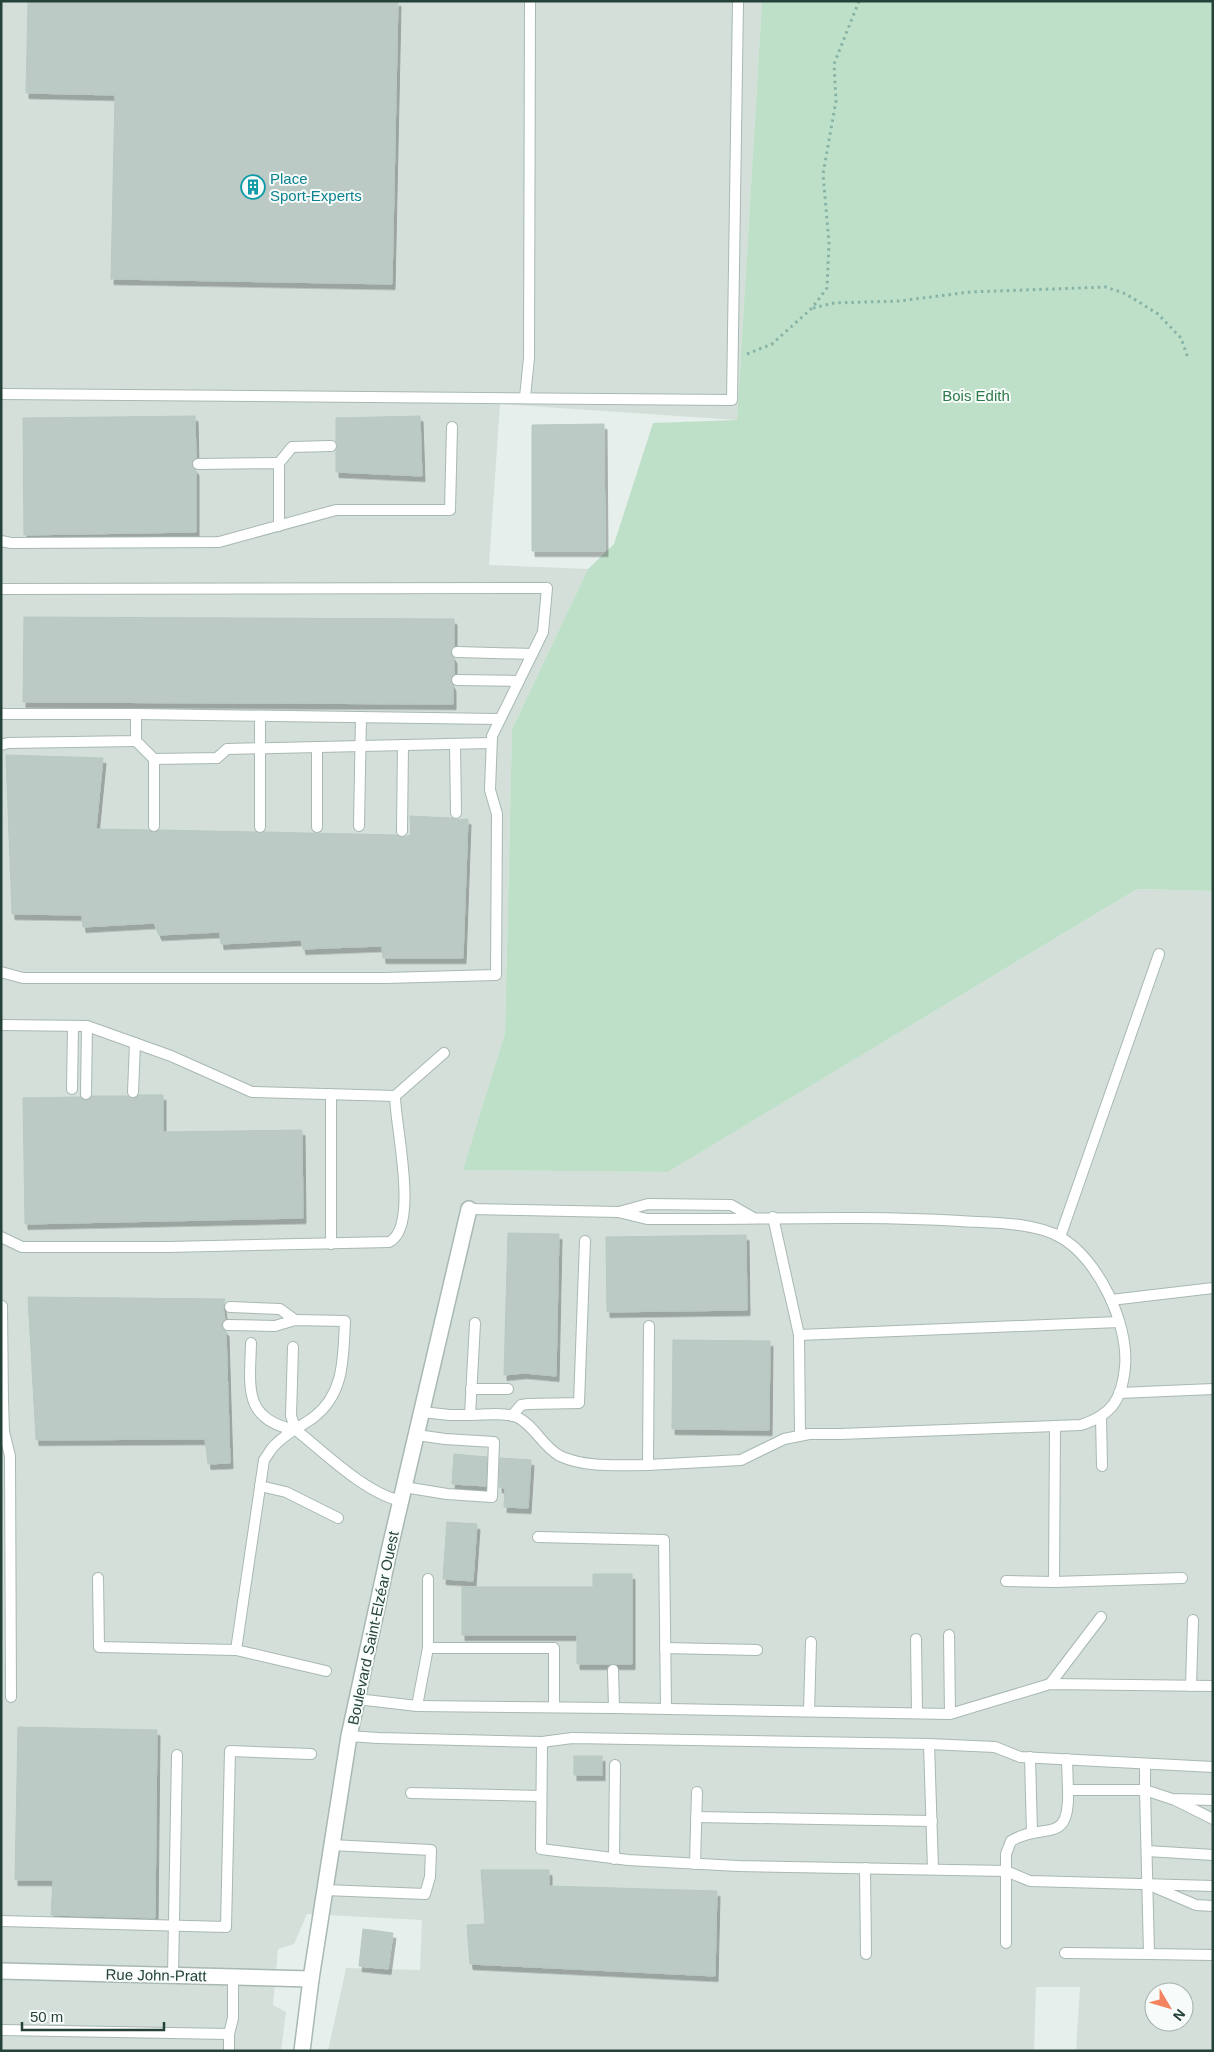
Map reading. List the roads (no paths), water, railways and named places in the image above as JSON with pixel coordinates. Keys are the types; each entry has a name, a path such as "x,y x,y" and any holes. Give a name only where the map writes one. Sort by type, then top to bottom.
{"street":[{"name":"Boulevard Saint-Elzéar Ouest","path":"302,2051 324,1890 349,1736 469,1210"},
{"name":"Rue John-Pratt","path":"1,1971 311,1979"}],"lane":[{"path":"525,397 529,358 530,1"},
{"path":"1,394 732,400 738,1"},
{"path":"1,541 11,544 219,542 336,510 450,510 452,427"},
{"path":"279,526 279,462 292,447 332,446"},
{"path":"198,464 279,462"},
{"path":"1,589 547,588 543,632 494,729 491,743 490,790 497,814 496,975 385,978 23,978 1,972"},
{"path":"456,652 532,654"},
{"path":"457,680 518,681"},
{"path":"1,714 499,719"},
{"path":"136,714 136,742"},
{"path":"260,716 260,827"},
{"path":"359,826 361,717"},
{"path":"1,745 8,743 136,742 154,759 217,758 227,749 491,743"},
{"path":"455,744 456,813"},
{"path":"402,831 403,745"},
{"path":"317,747 318,827"},
{"path":"154,759 154,826"},
{"path":"1060,1237 1159,954"},
{"path":"1,1025 87,1026 171,1056 252,1092 395,1096 444,1053"},
{"path":"72,1089 73,1026"},
{"path":"86,1094 87,1026"},
{"path":"133,1092 135,1043"},
{"path":"331,1094 331,1244"},
{"path":"1,1237 22,1247 389,1242 397,1236 404,1210 404,1170 395,1096"},
{"path":"618,1212 648,1204 731,1206 753,1218"},
{"path":"422,1412 512,1416 524,1422 554,1453 569,1460 595,1464 648,1465 742,1460 784,1439 809,1434 1081,1425 1110,1410 1120,1393 1125,1363 1118,1322 1111,1300 1084,1256 1060,1237 1033,1227 909,1218 647,1219 618,1212 469,1210"},
{"path":"773,1218 799,1335 800,1436"},
{"path":"512,1416 521,1405 579,1403 585,1241"},
{"path":"1111,1300 1213,1288"},
{"path":"2,1306 2,1401 4,1432 10,1456 6,1559 11,1697"},
{"path":"230,1307 280,1309 294,1320"},
{"path":"228,1325 275,1326 294,1320 345,1321 343,1366 334,1395 316,1416 276,1444 264,1460 236,1650"},
{"path":"799,1335 1118,1322"},
{"path":"470,1415 475,1323"},
{"path":"648,1465 649,1326"},
{"path":"251,1343 249,1391 252,1401 258,1410 279,1427 296,1430 364,1484 387,1498 403,1494 492,1496 494,1442 444,1439 417,1435"},
{"path":"293,1347 291,1416 296,1430"},
{"path":"471,1389 508,1389"},
{"path":"1120,1393 1213,1390"},
{"path":"1101,1416 1102,1466"},
{"path":"1054,1582 1055,1427"},
{"path":"260,1486 286,1492 338,1518"},
{"path":"538,1537 664,1540 666,1708"},
{"path":"98,1578 99,1648 236,1650 326,1672"},
{"path":"1006,1581 1054,1582 1182,1578"},
{"path":"417,1706 428,1648 428,1579"},
{"path":"1050,1684 1101,1617"},
{"path":"1192,1686 1193,1620"},
{"path":"949,1634 950,1714"},
{"path":"916,1639 917,1713"},
{"path":"809,1711 811,1642"},
{"path":"428,1648 554,1648 554,1707"},
{"path":"665,1648 757,1650"},
{"path":"613,1670 614,1708"},
{"path":"357,1699 417,1706 666,1708 950,1714 1050,1684 1213,1686"},
{"path":"349,1736 542,1742 572,1738 929,1744 995,1747 1020,1757 1213,1767"},
{"path":"542,1742 541,1849 614,1859 695,1864 1006,1870 1030,1881 1213,1886"},
{"path":"929,1744 933,1869"},
{"path":"1,1921 226,1927 230,1751 311,1754"},
{"path":"174,1975 177,1755"},
{"path":"1030,1757 1032,1834"},
{"path":"1006,1943 1006,1870 1008,1847 1011,1841 1056,1828 1064,1822 1068,1814 1066,1760"},
{"path":"1145,1764 1149,1954"},
{"path":"614,1859 615,1765"},
{"path":"1068,1790 1145,1790 1172,1799 1213,1819"},
{"path":"411,1792 542,1796"},
{"path":"695,1864 697,1792"},
{"path":"1172,1799 1213,1800"},
{"path":"696,1817 932,1821"},
{"path":"324,1890 425,1894 430,1877 431,1850 331,1845"},
{"path":"1147,1851 1213,1855"},
{"path":"865,1868 866,1954"},
{"path":"1148,1884 1196,1905 1213,1906"},
{"path":"1065,1953 1213,1955"},
{"path":"229,2051 229,2034 233,2018 233,1976"},
{"path":"1,2030 229,2034"}],"place":[{"name":"Place Sport-Experts","path":"253,187"}],"park label":[{"name":"Bois Edith","path":"976,395"}]}
